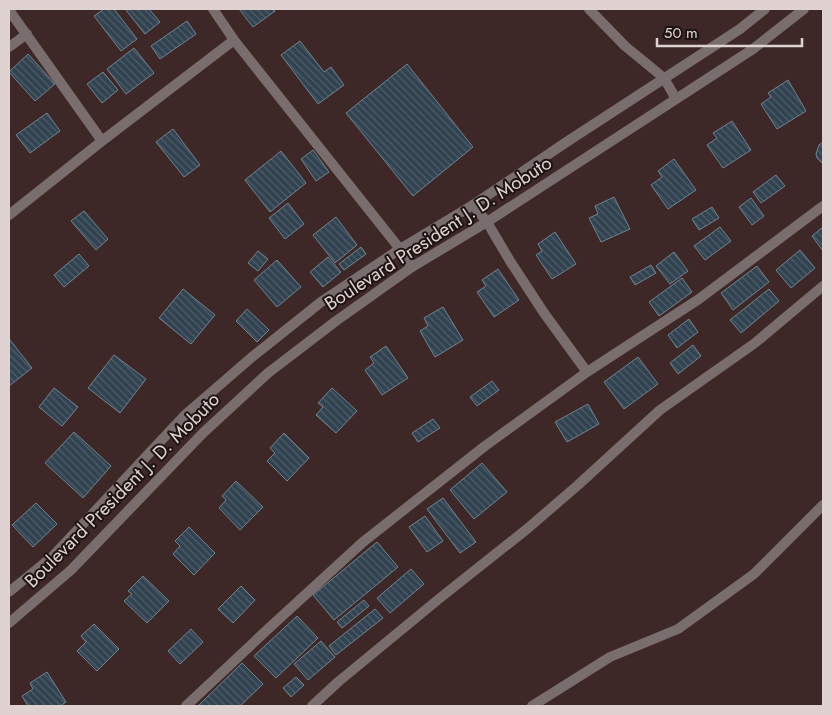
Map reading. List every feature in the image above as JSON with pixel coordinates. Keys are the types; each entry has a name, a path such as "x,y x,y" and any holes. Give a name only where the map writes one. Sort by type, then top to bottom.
{"street":[{"path":"214,9 234,40 400,249 412,267"},
{"path":"589,9 625,46 664,78 676,99"},
{"name":"Boulevard President J. D. Mobuto","path":"9,592 53,556 185,415 252,357 321,302 740,29 765,9"},
{"name":"Boulevard President J. D. Mobuto","path":"9,623 71,570 202,433 268,372 412,267 487,222 753,49 804,9"},
{"path":"9,10 102,141"},
{"path":"9,48 26,34"},
{"path":"9,215 234,40"},
{"path":"473,204 487,222 544,313 587,372"},
{"path":"186,706 363,542 485,446 587,372 699,299 823,206"},
{"path":"312,706 352,670 527,529 660,410 756,343 823,286"},
{"path":"532,706 610,657 678,629 754,574 823,505"}],"building":[{"path":"104,9 114,9 137,39 121,51 94,16"},
{"path":"125,9 149,9 160,22 145,34"},
{"path":"239,9 273,9 275,11 253,27"},
{"path":"187,21 196,34 160,59 151,46"},
{"path":"300,41 324,72 331,67 344,85 318,104 281,55"},
{"path":"134,48 154,73 126,94 107,69"},
{"path":"28,54 55,84 35,101 9,72"},
{"path":"407,64 473,147 413,196 346,113"},
{"path":"103,72 118,90 102,103 87,84"},
{"path":"788,80 806,111 777,129 761,104 771,97 768,93"},
{"path":"47,113 60,131 30,153 16,135"},
{"path":"732,121 751,150 723,168 707,145 717,138 713,133"},
{"path":"173,129 200,165 184,177 156,142"},
{"path":"823,142 823,164 816,154 819,145"},
{"path":"313,150 329,172 316,181 301,159"},
{"path":"281,151 306,183 270,212 245,180"},
{"path":"674,159 696,190 668,209 651,185 662,177 658,171"},
{"path":"776,175 785,186 761,203 753,192"},
{"path":"614,197 630,229 601,242 589,218 598,214 595,206"},
{"path":"751,198 764,216 752,225 739,207"},
{"path":"288,203 304,224 285,239 269,218"},
{"path":"712,207 719,218 699,230 692,219"},
{"path":"84,211 108,239 96,250 71,221"},
{"path":"336,217 357,245 335,263 313,235"},
{"path":"720,227 731,241 705,260 694,246"},
{"path":"823,227 823,251 812,236"},
{"path":"555,232 576,264 552,279 536,255 542,251 538,244"},
{"path":"361,247 366,254 344,270 339,264"},
{"path":"800,250 815,268 791,288 776,270"},
{"path":"258,251 268,259 258,271 248,263"},
{"path":"674,252 688,271 670,284 656,266"},
{"path":"79,254 89,266 64,287 54,275"},
{"path":"328,257 341,272 323,287 310,272"},
{"path":"277,260 301,287 277,307 254,280"},
{"path":"651,265 656,273 635,285 630,277"},
{"path":"757,266 769,282 733,310 721,293"},
{"path":"498,269 519,300 494,317 477,292 486,286 482,280"},
{"path":"682,278 692,292 659,316 649,302"},
{"path":"183,289 215,315 191,344 159,318"},
{"path":"769,289 779,301 741,333 730,320"},
{"path":"443,307 463,340 435,357 420,331 428,326 424,318"},
{"path":"247,309 269,330 257,342 236,321"},
{"path":"689,319 698,332 677,348 668,335"},
{"path":"9,341 32,368 9,386"},
{"path":"693,345 701,356 678,374 670,363"},
{"path":"386,346 408,378 382,395 365,370 374,363 370,357"},
{"path":"114,355 146,379 120,413 88,388"},
{"path":"638,357 658,384 624,409 604,382"},
{"path":"492,381 499,390 477,406 470,397"},
{"path":"54,388 78,407 62,426 39,407"},
{"path":"332,388 357,411 336,433 316,415 323,407 318,403"},
{"path":"588,404 599,424 567,442 555,422"},
{"path":"433,419 440,428 418,442 412,433"},
{"path":"74,432 111,466 83,498 45,463"},
{"path":"284,433 309,458 287,481 267,461 275,453 270,448"},
{"path":"482,463 507,492 474,519 450,490"},
{"path":"236,481 263,507 240,530 219,508 226,500 222,496"},
{"path":"443,498 476,542 460,553 427,509"},
{"path":"36,503 57,524 33,547 12,525"},
{"path":"425,516 443,541 427,552 409,527"},
{"path":"189,527 215,553 194,575 173,554 180,546 175,541"},
{"path":"377,542 398,567 334,620 313,595"},
{"path":"411,569 424,584 390,613 377,598"},
{"path":"143,576 169,601 147,623 124,601 132,594 128,591"},
{"path":"241,586 255,600 233,623 218,609"},
{"path":"364,600 369,606 342,628 337,622"},
{"path":"375,609 383,618 336,655 329,646"},
{"path":"297,616 318,638 276,678 254,656"},
{"path":"94,624 119,649 97,671 77,651 86,642 81,636"},
{"path":"191,629 203,642 180,664 168,651"},
{"path":"321,641 335,657 308,680 294,664"},
{"path":"242,663 263,684 240,706 198,706"},
{"path":"47,672 66,702 60,706 28,706 22,696 33,689 30,683"},
{"path":"296,677 304,685 291,697 283,688"}]}
